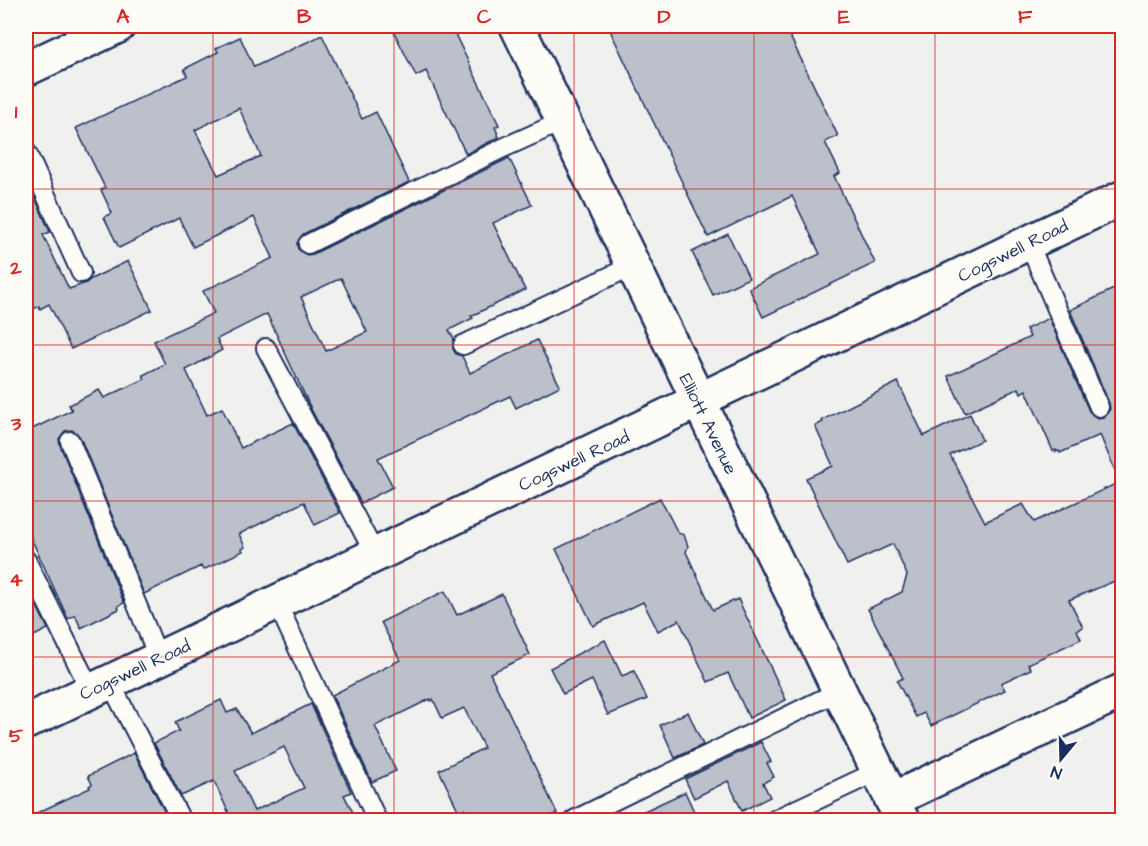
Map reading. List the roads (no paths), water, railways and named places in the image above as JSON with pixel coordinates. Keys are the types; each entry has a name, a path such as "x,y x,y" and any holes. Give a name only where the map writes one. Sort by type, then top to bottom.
{"street":[{"path":"26,69 118,26"},
{"name":"Elliott Avenue","path":"517,26 897,810"},
{"name":"Cogswell Road","path":"26,722 1122,198"},
{"path":"897,810 1122,691"}],"lane":[{"path":"308,244 563,121"},
{"path":"26,151 81,273"},
{"path":"1029,244 1099,407"},
{"path":"463,345 632,266"},
{"path":"266,348 376,556"},
{"path":"70,441 159,659"},
{"path":"26,560 181,820"},
{"path":"277,603 377,820"},
{"path":"574,820 839,691"},
{"path":"774,820 878,771"}]}
